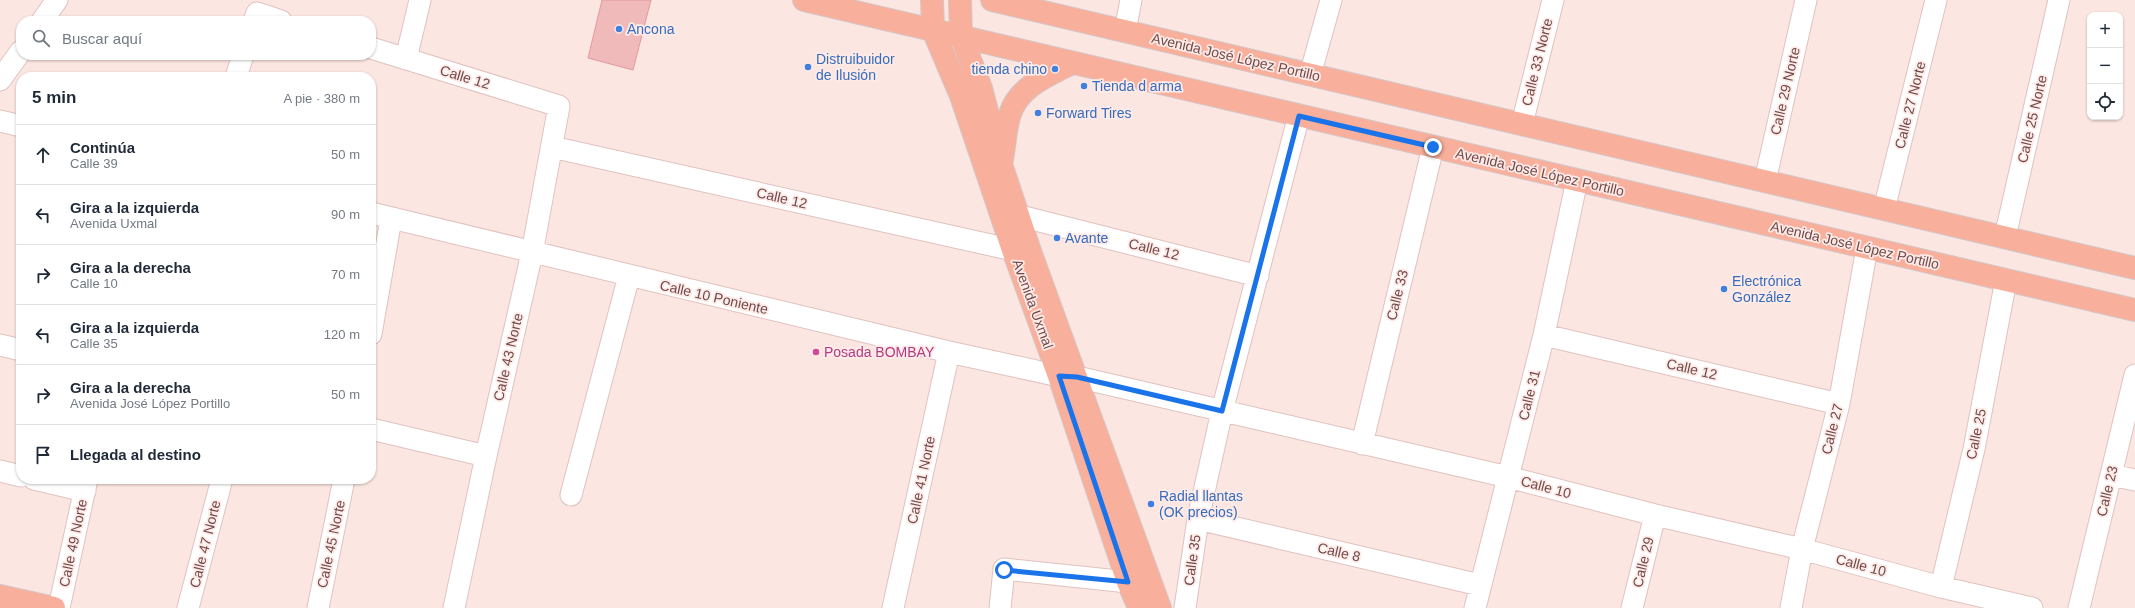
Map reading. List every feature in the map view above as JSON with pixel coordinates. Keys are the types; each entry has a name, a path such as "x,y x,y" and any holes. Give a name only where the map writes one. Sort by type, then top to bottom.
{"main road":[{"name":"Avenida José López Portillo","path":"804,0 2135,310"},
{"name":"Avenida Uxmal","path":"932,0 933,30 1011,215 1031,254 1128,582 1139,608"},
{"name":"Avenida Uxmal","path":"960,0 961,36 981,88 1002,164 1011,215 1013,250 1068,376 1160,608"},
{"name":"Avenida José López Portillo","path":"992,0 2135,268"},
{"path":"1002,164 1010,114 1017,100 1027,88 1072,63"},
{"path":"0,596 54,608"}],"street":[{"path":"46,16 57,0"},
{"path":"406,59 420,0"},
{"path":"1125,31 1131,0"},
{"path":"1310,75 1331,0"},
{"name":"Calle 33 Norte","path":"1522,124 1553,0"},
{"name":"Calle 29 Norte","path":"1765,181 1806,0"},
{"name":"Calle 27 Norte","path":"1884,209 1936,0"},
{"name":"Calle 25 Norte","path":"2005,238 2059,0"},
{"name":"Calle 12","path":"376,50 559,106"},
{"path":"0,80 16,58"},
{"path":"238,72 241,60"},
{"name":"Calle 43 Norte","path":"454,608 486,456 532,253 559,106"},
{"name":"Calle 35","path":"1185,608 1198,519 1222,411 1299,116"},
{"path":"0,121 16,125"},
{"name":"Calle 12","path":"552,147 1013,250"},
{"name":"Calle 33","path":"1362,444 1433,147"},
{"name":"Calle 31","path":"1474,608 1544,335 1577,180"},
{"name":"Calle 10 Poniente","path":"376,214 532,253 949,352 1068,376"},
{"name":"Calle 12","path":"1011,215 1258,276"},
{"path":"376,305 391,218"},
{"name":"Calle 27","path":"1791,608 1802,549 1839,404 1867,248"},
{"path":"571,495 629,276"},
{"name":"Calle 25","path":"1941,587 1974,449 2006,280"},
{"name":"Calle 12","path":"1544,335 1839,404"},
{"path":"0,345 16,349"},
{"name":"Calle 41 Norte","path":"893,608 949,352"},
{"name":"Calle 23","path":"2079,608 2135,375"},
{"name":"Calle 10","path":"1068,376 1508,477 1655,515 1802,549 1941,587 2032,608"},
{"path":"376,430 486,456"},
{"path":"0,471 16,475"},
{"path":"2111,475 2135,480"},
{"name":"Calle 47 Norte","path":"188,608 221,484"},
{"name":"Calle 45 Norte","path":"318,608 343,484"},
{"name":"Calle 49 Norte","path":"59,608 86,485"},
{"name":"Calle 29","path":"1632,608 1655,515"},
{"name":"Calle 8","path":"1198,519 1480,585"},
{"path":"1000,608 1004,570 1128,582"}],"building":[{"name":"Ancona","path":"602,0 651,0 633,70 588,58"}],"place":[{"name":"Ancona","path":"619,29"},
{"name":"Distruibuidor de Ilusión","path":"808,67"},
{"name":"tienda chino","path":"1055,69"},
{"name":"Tienda d arma","path":"1084,86"},
{"name":"Forward Tires","path":"1038,113"},
{"name":"Avante","path":"1057,238"},
{"name":"Electrónica González","path":"1724,289"},
{"name":"Posada BOMBAY","path":"816,352"},
{"name":"Radial llantas (OK precios)","path":"1151,504"}],"route":[{"path":"1004,570 1128,582 1059,376 1077,377 1222,411 1299,116 1433,147"}]}
